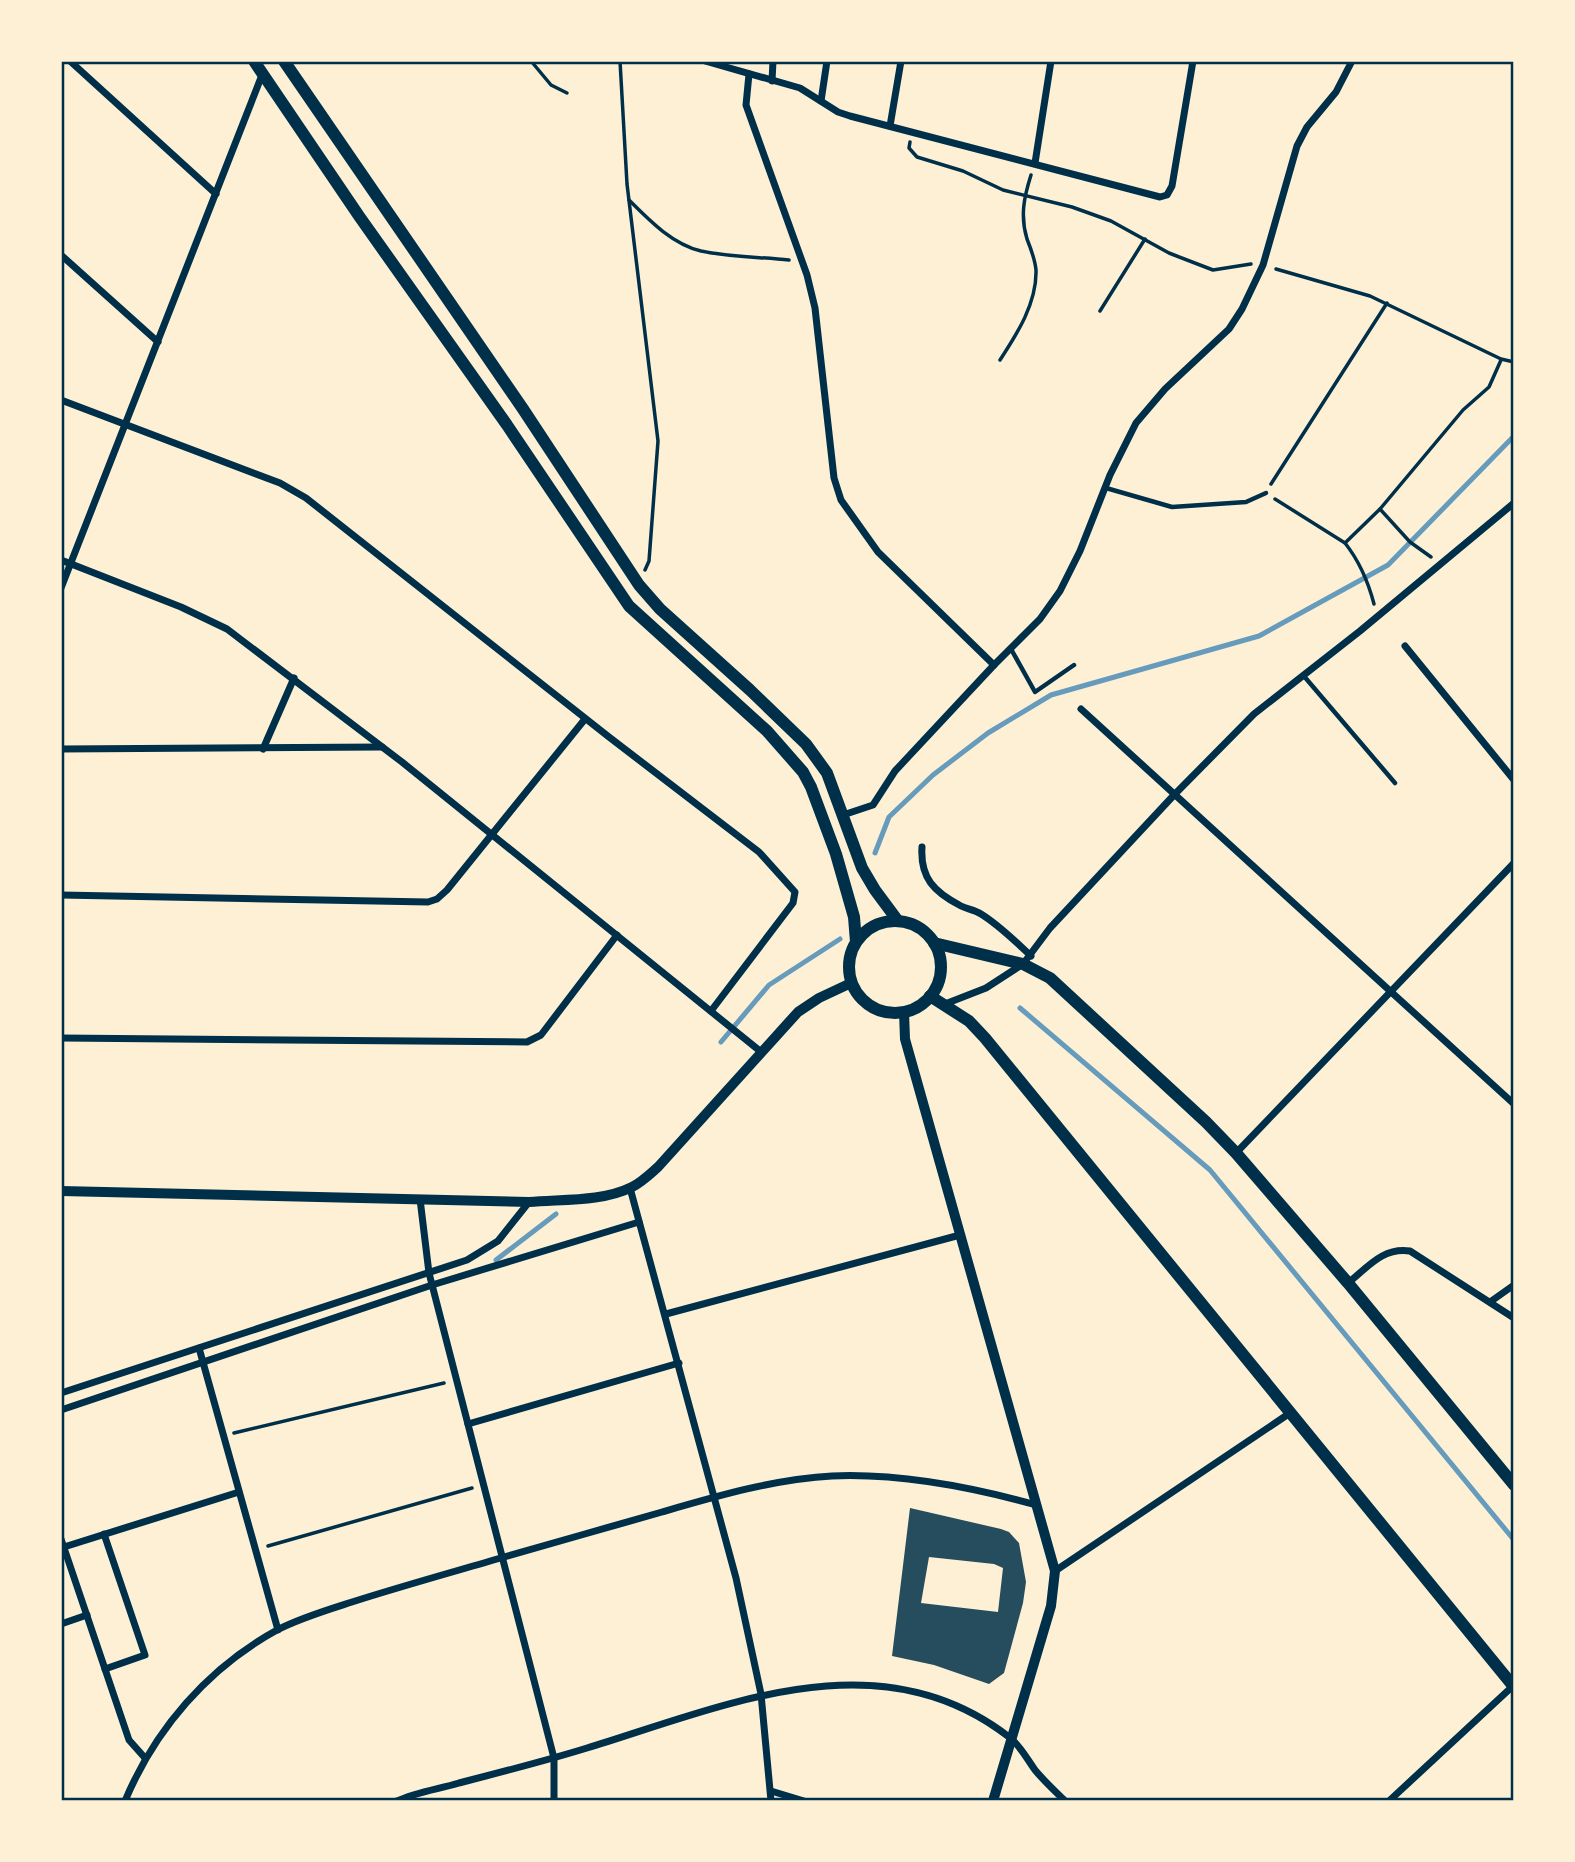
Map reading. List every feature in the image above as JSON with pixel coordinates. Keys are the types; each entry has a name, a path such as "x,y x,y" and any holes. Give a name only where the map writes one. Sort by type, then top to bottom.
{"main road":[{"path":"254,61 624,598 635,612 767,731 803,772 836,854 854,917 856,943"},
{"path":"284,61 523,409 639,585 660,608 806,744 827,773 868,880 898,921"},
{"path":"886,921 898,921 919,927 934,943 939,953 941,971 930,996 918,1006 904,1012 889,1013 874,1008 862,999 851,983 850,957 856,943 874,926 886,921"},
{"path":"934,943 1027,960 1206,1122 1348,1283 1514,1485"},
{"path":"930,996 945,1003 969,1021 985,1038 1514,1686"}],"street":[{"path":"70,61 216,194"},
{"path":"705,61 800,88 850,116 1160,197 1167,195 1172,186 1193,61"},
{"path":"772,81 773,61"},
{"path":"821,101 827,61"},
{"path":"890,126 901,61"},
{"path":"1035,163 1051,61"},
{"path":"843,815 873,805 895,771 1040,619 1060,591 1136,423 1165,389 1229,328 1242,309 1263,265 1297,146 1307,127 1336,92 1352,61"},
{"path":"749,74 746,105 802,261 815,308 834,478 841,500 878,552 994,665"},
{"path":"61,588 262,75"},
{"path":"61,255 159,342"},
{"path":"61,401 280,483 306,498 585,719 759,852 794,892 793,903 711,1011"},
{"path":"945,1003 986,988 1027,960 1050,928 1254,714 1377,617 1514,503"},
{"path":"61,560 209,619 227,629 383,747 760,1051"},
{"path":"1405,646 1514,780"},
{"path":"263,749 294,678"},
{"path":"1081,709 1514,1104"},
{"path":"61,895 428,902 437,899 585,719"},
{"path":"61,749 383,747"},
{"path":"922,847 924,875 934,888 960,905 980,913 1027,960"},
{"path":"1236,1153 1514,863"},
{"path":"61,1038 527,1042 541,1035 617,935"},
{"path":"61,1191 529,1202 605,1195 630,1188 658,1167 798,1012 819,998 851,983"},
{"path":"904,1012 905,1039 1055,1571 1051,1606 993,1801"},
{"path":"630,1188 736,1578 761,1694 771,1801"},
{"path":"420,1199 429,1273 554,1758 554,1801"},
{"path":"61,1393 467,1260 498,1241 529,1202"},
{"path":"61,1410 432,1285 639,1222"},
{"path":"666,1314 960,1236"},
{"path":"1348,1283 1385,1253 1397,1249 1410,1251 1514,1318"},
{"path":"1490,1302 1514,1285"},
{"path":"200,1348 278,1630"},
{"path":"468,1424 679,1363"},
{"path":"1055,1571 1290,1413"},
{"path":"125,1801 145,1758 176,1714 199,1689 238,1657 278,1630 392,1589 713,1497 804,1479 863,1477 950,1485 1036,1505"},
{"path":"145,1758 129,1740 63,1543 104,1534 239,1492"},
{"path":"104,1534 145,1655 105,1669"},
{"path":"61,1624 87,1615"},
{"path":"397,1801 554,1758 761,1694 825,1685 869,1684 911,1691 946,1702 976,1716 1012,1739 1036,1771 1065,1801"},
{"path":"1389,1801 1514,1686"},
{"path":"771,1791 804,1801"}],"lane":[{"path":"1105,488 1172,507 1246,502 1265,493"},
{"path":"1011,648 1035,692 1074,666"},
{"path":"1303,675 1395,783"}],"path":[{"path":"531,61 551,85 567,93"},
{"path":"620,61 628,200 658,440 649,561 639,585"},
{"path":"911,132 909,148 917,157 963,171 1024,197 1072,207 1111,221 1169,253 1213,270 1248,264 1263,265 1370,296 1502,359 1514,362"},
{"path":"1000,360 1022,327 1035,283 1034,255 1023,223 1024,197 1035,163"},
{"path":"628,200 655,225 677,240 699,250 802,261"},
{"path":"1100,311 1145,239"},
{"path":"1377,617 1367,579 1345,543 1265,493 1387,303"},
{"path":"1345,543 1380,509 1463,410 1489,387 1502,359"},
{"path":"1380,509 1410,542 1440,565"},
{"path":"224,1435 456,1380"},
{"path":"256,1550 485,1485"}],"building":[{"path":"910,1508 1009,1532 1019,1543 1026,1582 1004,1673 989,1684 934,1665 892,1656","holes":["929,1557 994,1564 1003,1568 998,1612 921,1603"]}],"waterway":[{"path":"875,853 889,817 933,775 988,733 1051,695 1259,636 1388,565 1514,436"},
{"path":"721,1042 769,985 840,939"},
{"path":"1020,1008 1210,1170 1514,1540"},
{"path":"496,1260 556,1214"}]}
